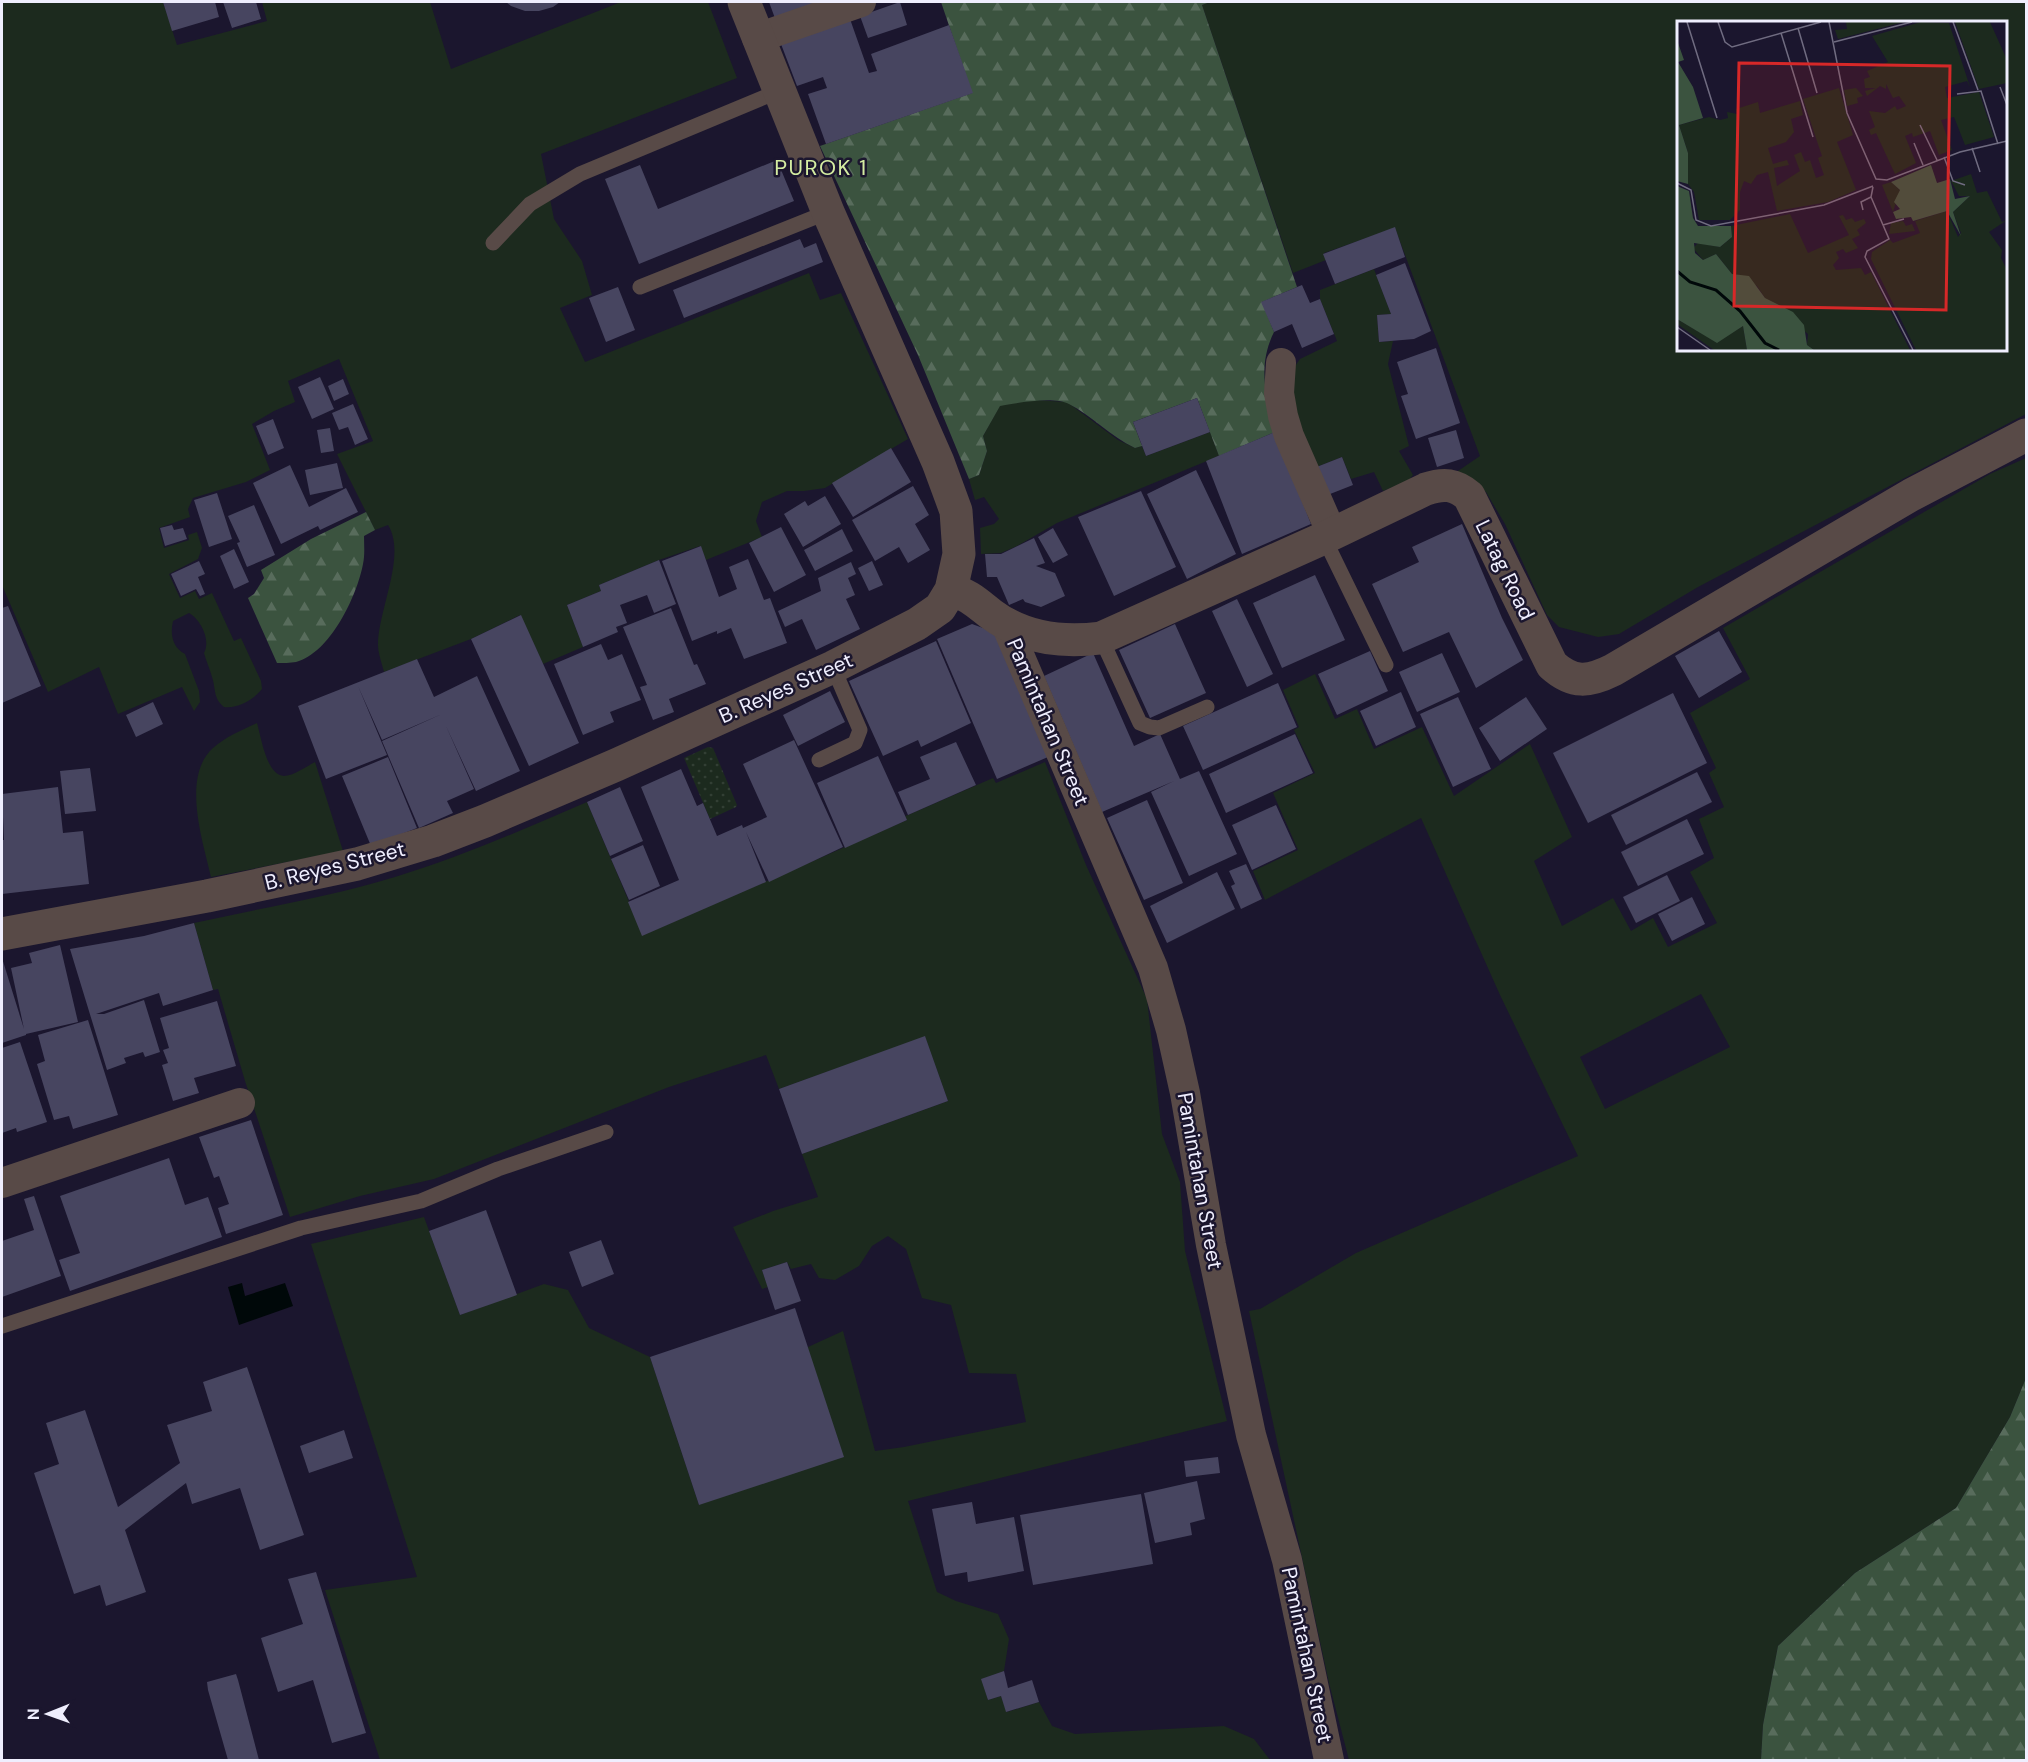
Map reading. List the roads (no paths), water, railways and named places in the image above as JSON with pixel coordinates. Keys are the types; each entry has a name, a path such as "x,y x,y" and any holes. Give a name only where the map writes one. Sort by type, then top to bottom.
{"street":[{"name":"B. Reyes Street","path":"2,934 230,891 357,864 401,851 496,817 833,667 874,648 933,615 940,608 951,590 959,554 956,511 938,462 828,212 744,2"},
{"path":"758,38 861,2"},
{"path":"1281,363 1280,393 1283,417 1328,536"},
{"name":"Latag Road","path":"951,590 967,596 1005,622 1051,639 1076,641 1101,638 1328,536 1426,489 1438,485 1450,485 1461,489 1469,496 1552,665 1562,674 1574,679 1586,680 1613,670 1911,495 2026,435"},
{"name":"Pamintahan Street","path":"1005,622 1153,968 1171,1030 1185,1093 1211,1245 1251,1435 1287,1560 1329,1761"},
{"path":"2,1183 240,1103"}],"lane":[{"path":"494,243 530,204 580,174 779,91"},
{"path":"640,287 828,212"},
{"path":"1328,536 1386,665"},
{"path":"1101,638 1140,723 1159,728 1207,706"},
{"path":"819,760 855,743 860,730 833,667"},
{"path":"2,1326 301,1228 421,1201 498,1169 606,1132"}],"district":[{"name":"PUROK 1","path":"821,167"}]}
